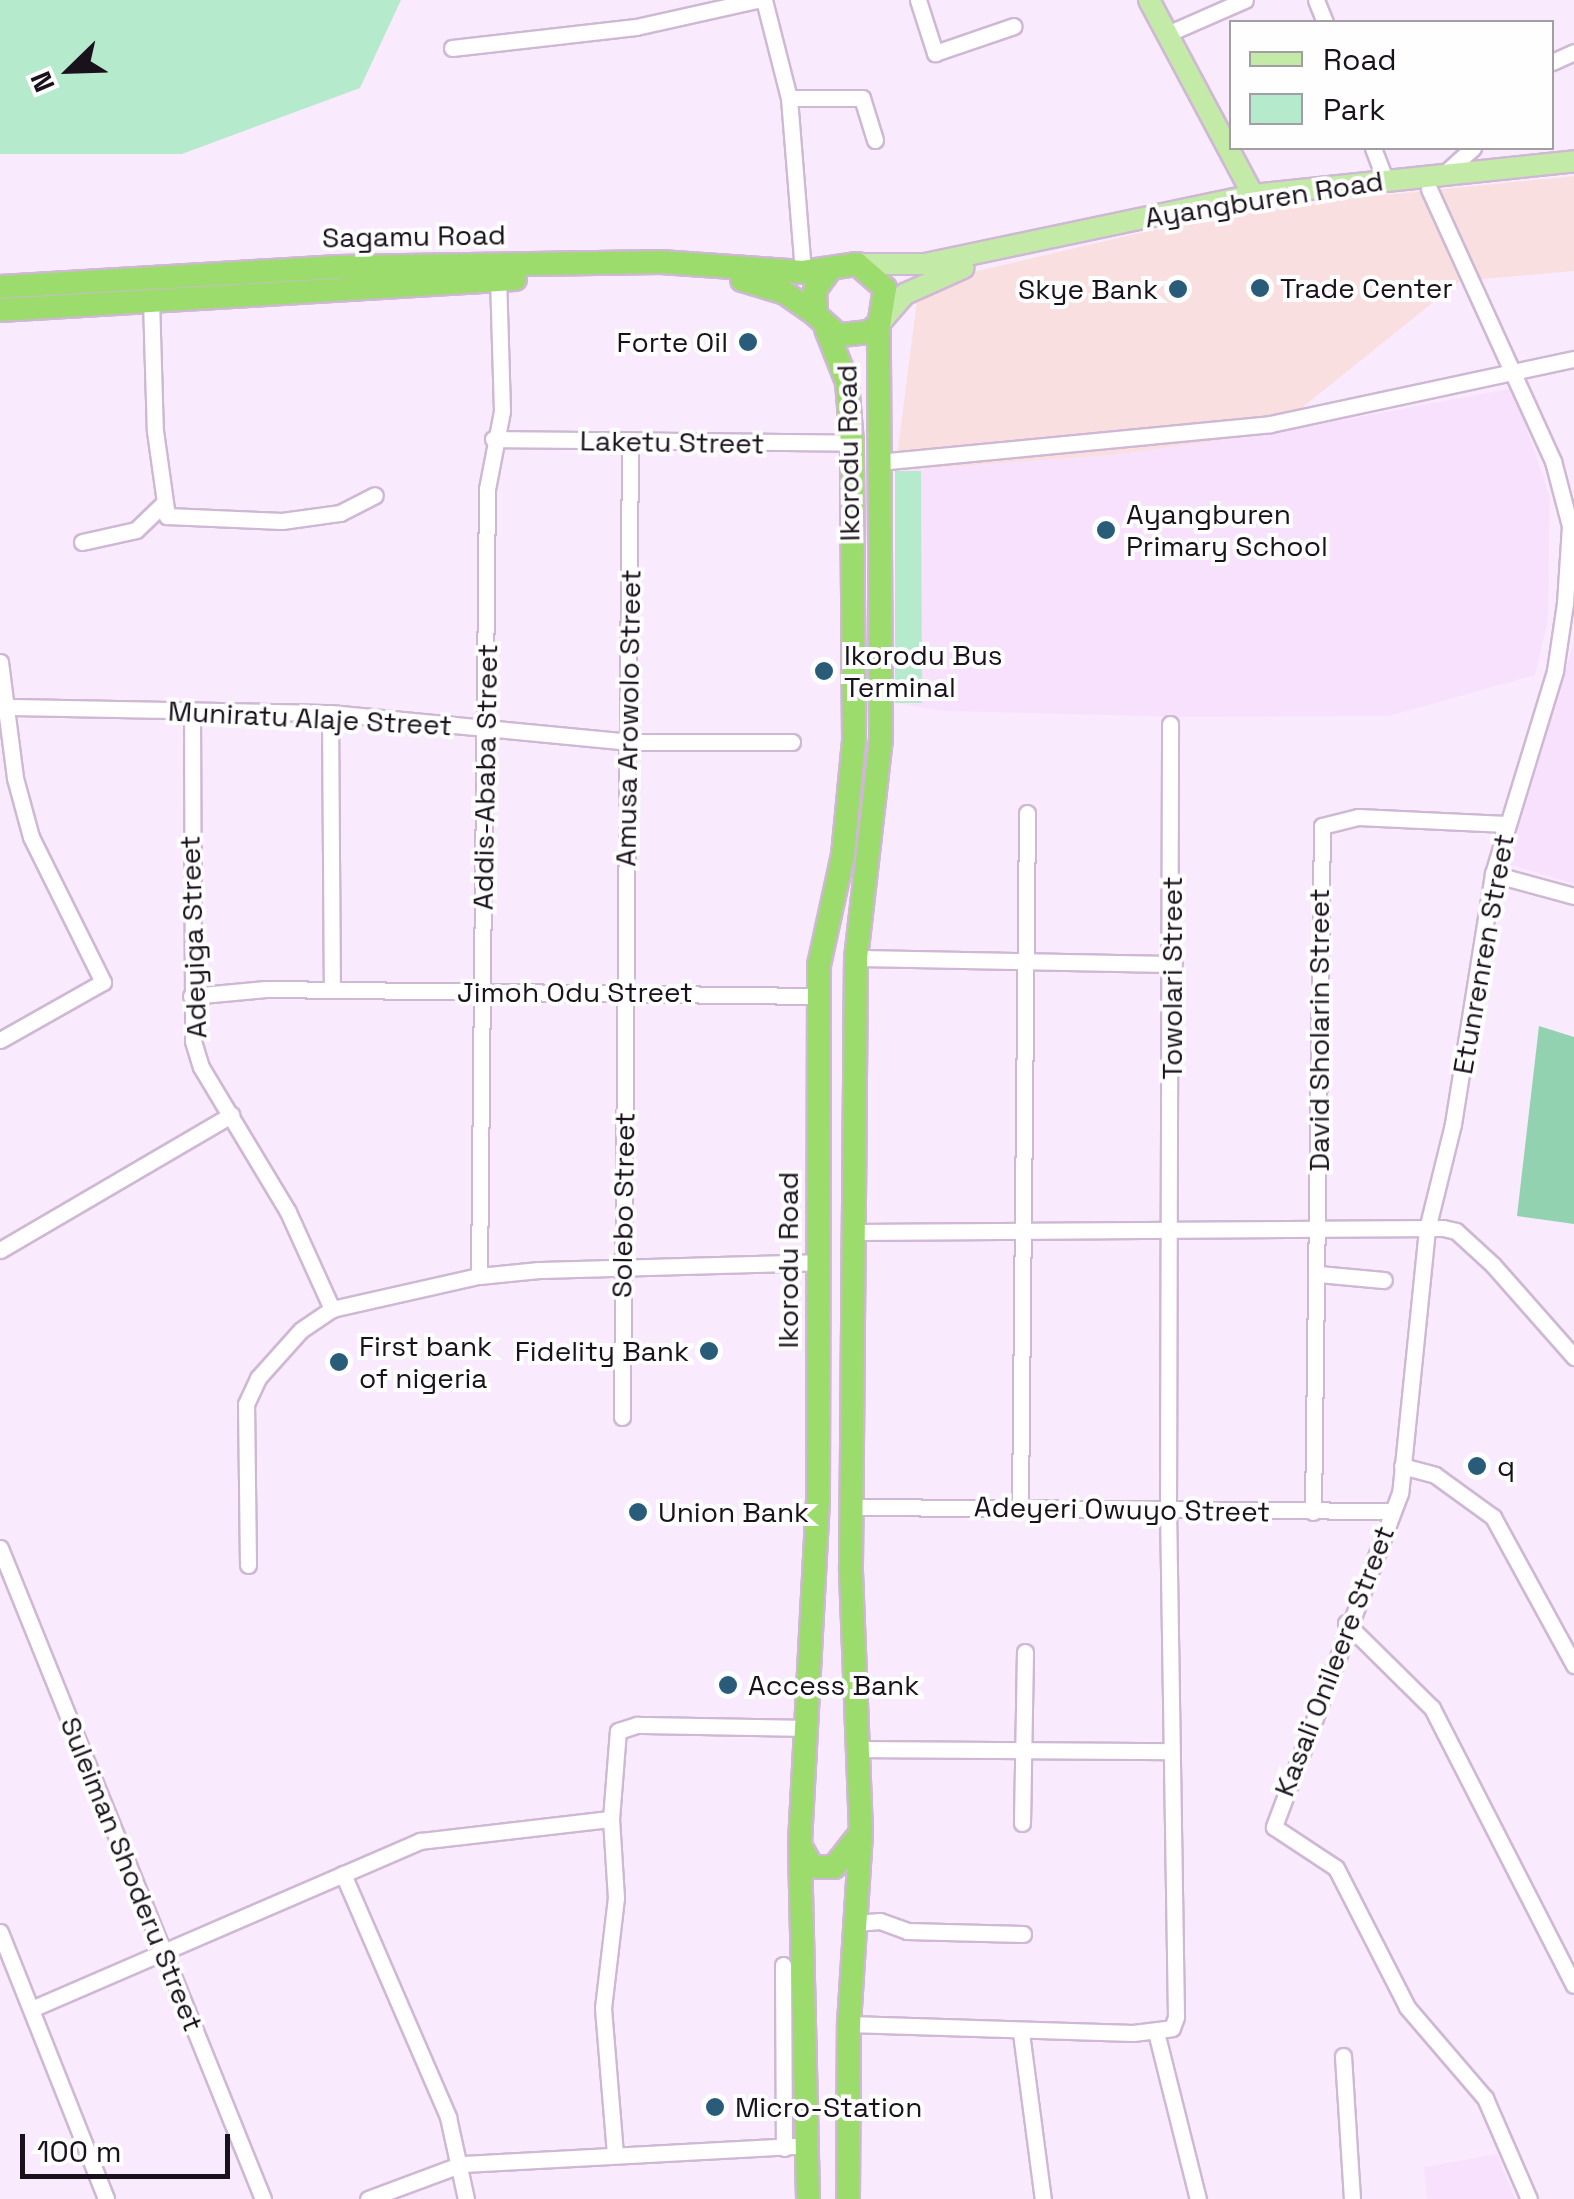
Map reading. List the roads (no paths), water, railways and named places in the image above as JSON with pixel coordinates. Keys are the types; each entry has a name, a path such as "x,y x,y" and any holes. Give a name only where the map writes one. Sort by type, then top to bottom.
{"highway":[{"name":"Sagamu Road","path":"0,310 150,300 302,280 661,262 802,272 830,269"},
{"path":"856,264 885,288 879,324 850,338 821,322 815,290 830,269 856,264"},
{"name":"Sagamu Road","path":"0,287 302,280 724,278 774,288 821,322"},
{"name":"Ikorodu Road","path":"808,2199 800,1843 802,1728 818,1502 819,996 824,923 852,792 852,444 847,382 821,322"},
{"name":"Ikorodu Road","path":"848,2199 848,2024 861,1832 851,1507 856,958 882,738 879,324"},
{"path":"800,1843 812,1866 834,1867 861,1832"}],"main road":[{"path":"1148,0 1229,150"},
{"path":"1229,150 1253,195"},
{"name":"Ayangburen Road","path":"960,263 1253,195 1574,161"},
{"name":"Ayangburen Road","path":"960,263 1256,208 1574,174"},
{"path":"856,264 960,263"},
{"path":"879,324 906,294 960,263"}],"street":[{"path":"452,48 636,27 760,0 789,98 802,272"},
{"path":"918,0 935,54 1014,26"},
{"path":"1168,34 1245,0"},
{"path":"789,98 862,98 875,140"},
{"path":"1374,150 1386,180"},
{"path":"1444,173 1471,150"},
{"name":"Etunrenren Street","path":"1392,1511 1402,1466 1426,1229 1453,1124 1492,874 1555,671 1572,525 1553,461 1516,371 1479,308 1429,188"},
{"name":"Addis-Ababa Street","path":"480,1276 480,994 493,439 502,411 498,279"},
{"path":"150,300 162,505 178,520 260,523 340,513 375,495"},
{"path":"878,462 1270,424 1574,359"},
{"name":"Laketu Street","path":"493,439 852,444"},
{"name":"Amusa Arowolo Street","path":"621,994 630,742 630,443"},
{"path":"82,542 136,530 162,505"},
{"path":"0,662 31,837 103,982 0,1040"},
{"name":"Muniratu Alaje Street","path":"7,707 330,713 630,742 792,742"},
{"name":"Adeyiga Street","path":"192,711 191,996 202,1067 288,1212 332,1309"},
{"path":"330,713 332,989"},
{"name":"Towolari Street","path":"1156,2032 1172,2028 1176,2017 1168,1509 1174,964 1170,724"},
{"path":"1020,1506 1027,812"},
{"name":"David Sholarin Street","path":"1313,1512 1322,826 1358,817 1506,824"},
{"path":"1492,874 1574,896"},
{"path":"856,958 1174,964"},
{"name":"Jimoh Odu Street","path":"191,996 332,989 819,996"},
{"name":"Solebo Street","path":"621,994 622,1417"},
{"path":"0,1250 231,1115"},
{"path":"855,1232 1456,1231 1554,1326 1574,1357"},
{"path":"248,1565 246,1404 280,1354 332,1309 480,1276 621,1266 818,1262"},
{"path":"1318,1274 1384,1280"},
{"path":"1402,1466 1435,1475 1493,1517 1574,1666"},
{"name":"Adeyeri Owuyo Street","path":"851,1507 1392,1511"},
{"name":"Kasali Onileere Street","path":"1392,1511 1346,1623 1274,1828 1336,1868 1407,2007 1464,2066 1485,2098 1528,2199"},
{"name":"Suleiman Shoderu Street","path":"0,1548 263,2199"},
{"path":"1346,1623 1432,1708 1574,1985"},
{"path":"1022,1823 1025,1652"},
{"path":"615,2154 603,2008 616,1898 611,1819 618,1731 625,1726 802,1728"},
{"path":"859,1749 1170,1751"},
{"path":"34,2008 162,1949 420,1840 611,1819"},
{"path":"343,1874 431,2073 462,2164 466,2199"},
{"path":"856,1923 880,1921 906,1932 1023,1934"},
{"path":"0,1932 34,2008 106,2199"},
{"path":"783,1966 784,2148"},
{"path":"848,2024 1022,2032 1156,2032 1198,2199"},
{"path":"1022,2032 1043,2199"},
{"path":"1342,2056 1352,2199"},
{"path":"368,2199 462,2164 809,2145"}],"place":[{"name":"Trade Center","path":"1260,288"},
{"name":"Skye Bank","path":"1178,289"},
{"name":"Forte Oil","path":"748,342"},
{"name":"Ayangburen Primary School","path":"1106,530"},
{"name":"Ikorodu Bus Terminal","path":"824,671"},
{"name":"Fidelity Bank","path":"709,1351"},
{"name":"First bank of nigeria","path":"339,1362"},
{"name":"q","path":"1477,1466"},
{"name":"Union Bank","path":"638,1512"},
{"name":"Access Bank","path":"728,1685"},
{"name":"Micro-Station","path":"715,2107"}]}
